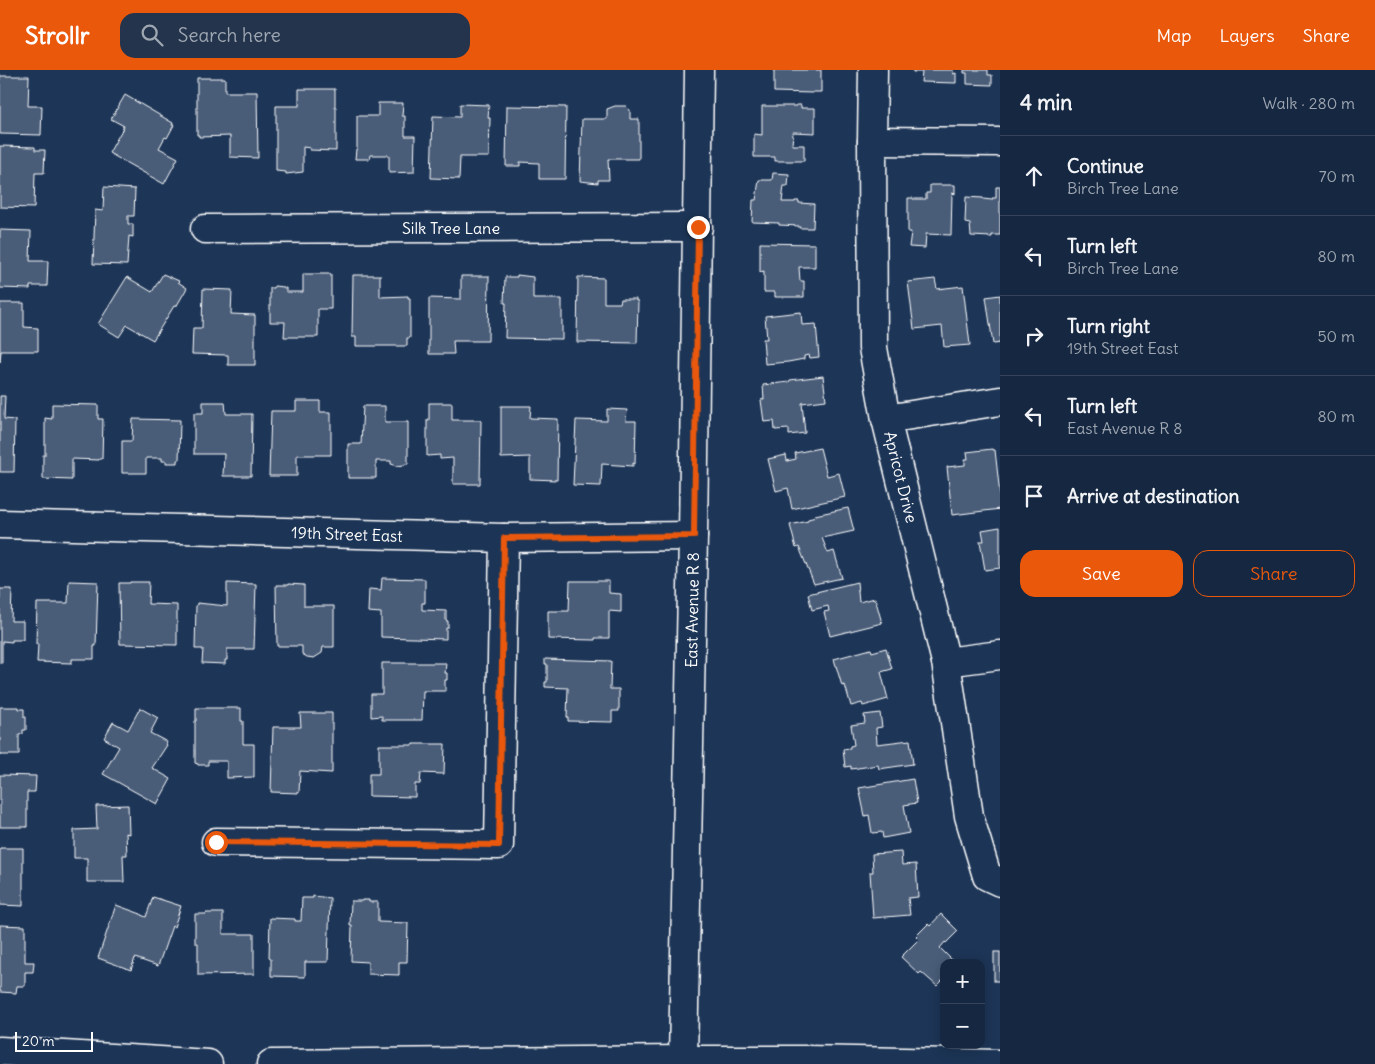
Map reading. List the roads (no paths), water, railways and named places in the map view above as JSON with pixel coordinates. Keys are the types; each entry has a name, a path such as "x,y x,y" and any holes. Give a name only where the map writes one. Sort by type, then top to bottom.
{"street":[{"name":"East Avenue R 8","path":"683,1060 694,536 699,70"},
{"name":"Apricot Drive","path":"873,70 873,348 886,419 946,662 969,816 993,879"},
{"path":"872,141 1000,142"},
{"name":"Silk Tree Lane","path":"205,229 698,227"},
{"path":"886,419 1000,401"},
{"name":"19th Street East","path":"0,524 504,538 694,536"},
{"path":"216,842 499,845 504,538"},
{"path":"946,662 1000,655"},
{"path":"0,1051 208,1064"},
{"path":"271,1064 683,1060 1000,1064"}]}
